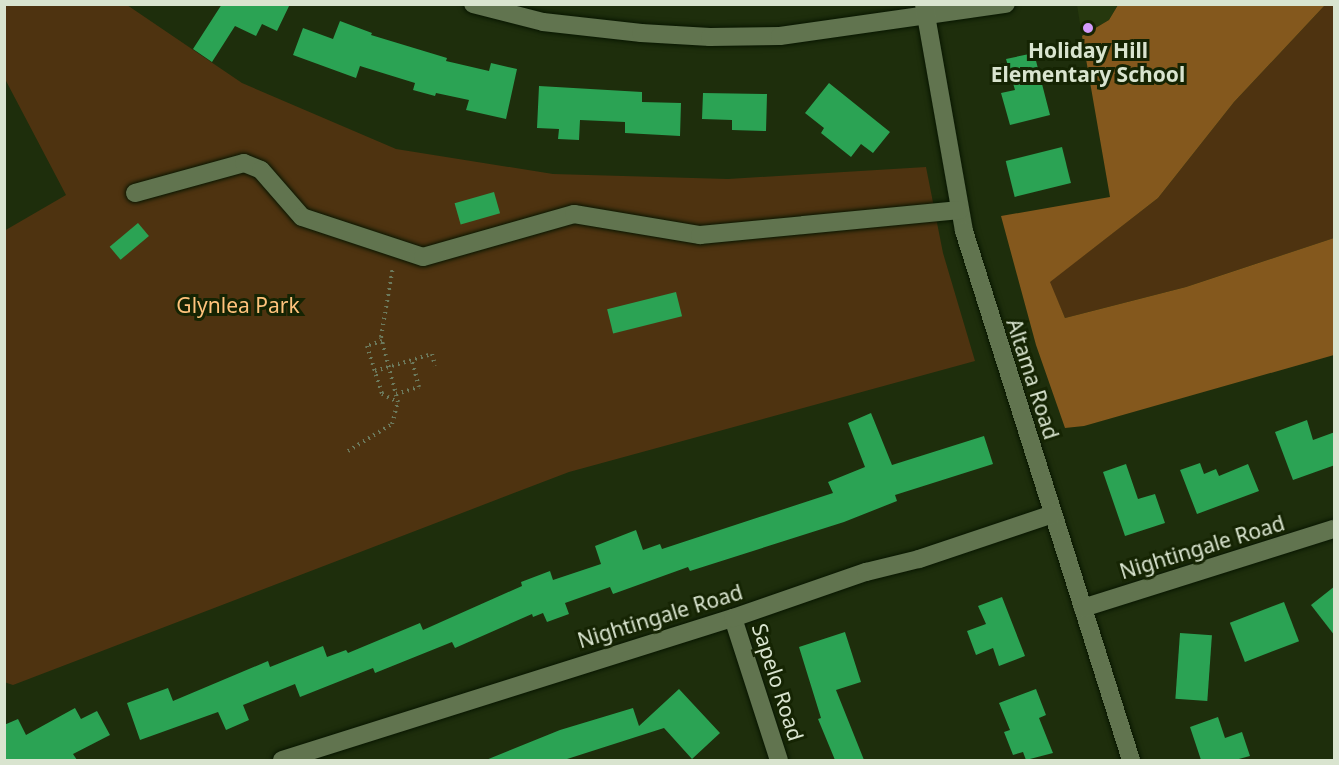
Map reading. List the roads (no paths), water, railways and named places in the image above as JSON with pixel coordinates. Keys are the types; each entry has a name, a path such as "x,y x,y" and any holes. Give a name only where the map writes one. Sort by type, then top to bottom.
{"street":[{"path":"473,4 543,22 640,33 710,37 780,36 925,10 1006,4"},
{"name":"Altama Road","path":"925,10 960,210 987,310 1131,760"},
{"path":"135,193 244,163 261,170 302,217 423,257 574,214 700,235 960,210"},
{"name":"Nightingale Road","path":"282,760 733,618 855,576 919,559 1053,514"},
{"name":"Nightingale Road","path":"1083,608 1335,529"},
{"name":"Sapelo Road","path":"733,618 779,760"}],"place":[{"name":"Holiday Hill Elementary School","path":"1088,28"}],"park label":[{"name":"Glynlea Park","path":"238,305"}]}
